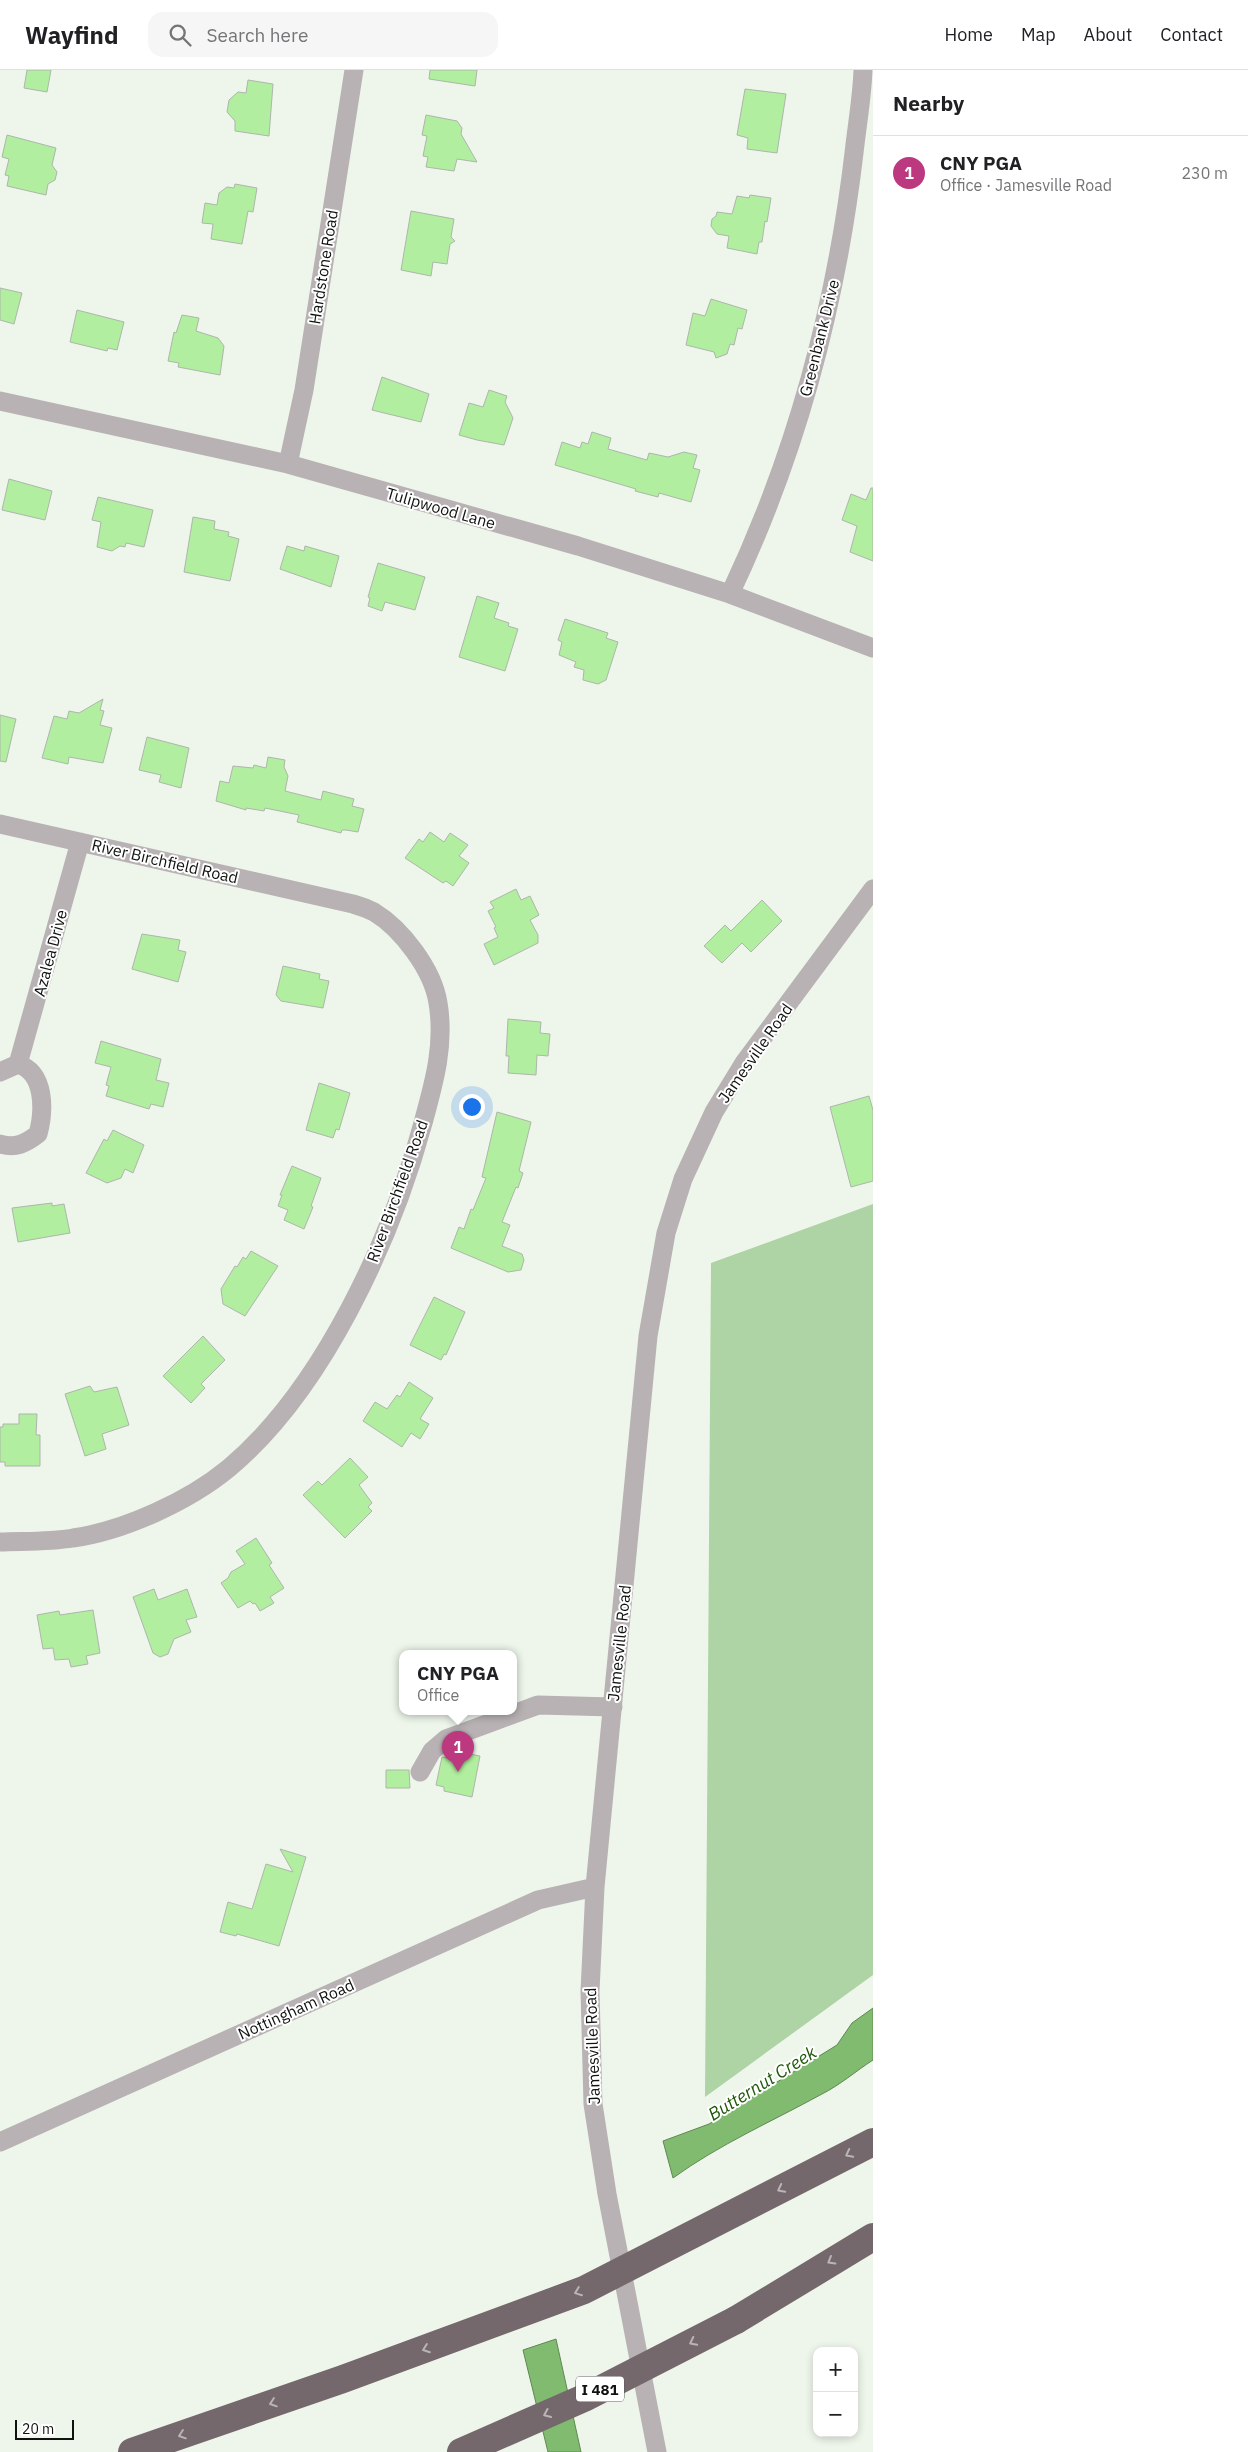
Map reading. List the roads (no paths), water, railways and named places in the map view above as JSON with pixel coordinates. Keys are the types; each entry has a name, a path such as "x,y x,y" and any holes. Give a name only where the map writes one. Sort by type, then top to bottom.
{"highway":[{"path":"132,2452 343,2379 584,2290 873,2142"},
{"name":"I 481","path":"461,2452 584,2398 736,2320 805,2276 873,2237"}],"street":[{"name":"Hardstone Road","path":"288,464 304,390 354,70"},
{"name":"Greenbank Drive","path":"730,594 758,534 792,441 829,306 846,219 863,70"},
{"name":"Tulipwood Lane","path":"0,400 288,464 578,546 730,594 873,648"},
{"name":"River Birchfield Road","path":"0,824 353,904 374,913 408,943 426,970 438,1001 440,1046 437,1073 414,1157 376,1254 350,1308 331,1340 291,1403 256,1443 228,1469 182,1501 106,1531 72,1539 0,1542"},
{"name":"Azalea Drive","path":"18,1064 80,842"},
{"name":"Jamesville Road","path":"657,2452 622,2272 593,2104 590,1991 595,1887 648,1336 666,1233 683,1180 714,1112 744,1063 873,889"},
{"path":"0,1072 18,1064 27,1067 36,1078 43,1107 43,1116 38,1134 25,1144 16,1146 0,1144"},
{"path":"517,1713 538,1705 613,1707"},
{"path":"420,1772 432,1751 446,1739 511,1715"},
{"name":"Nottingham Road","path":"0,2142 538,1900 595,1887"}],"place":[{"name":"CNY PGA","path":"458,1772"}],"water label":[{"name":"Butternut Creek","path":"762,2083"}]}
